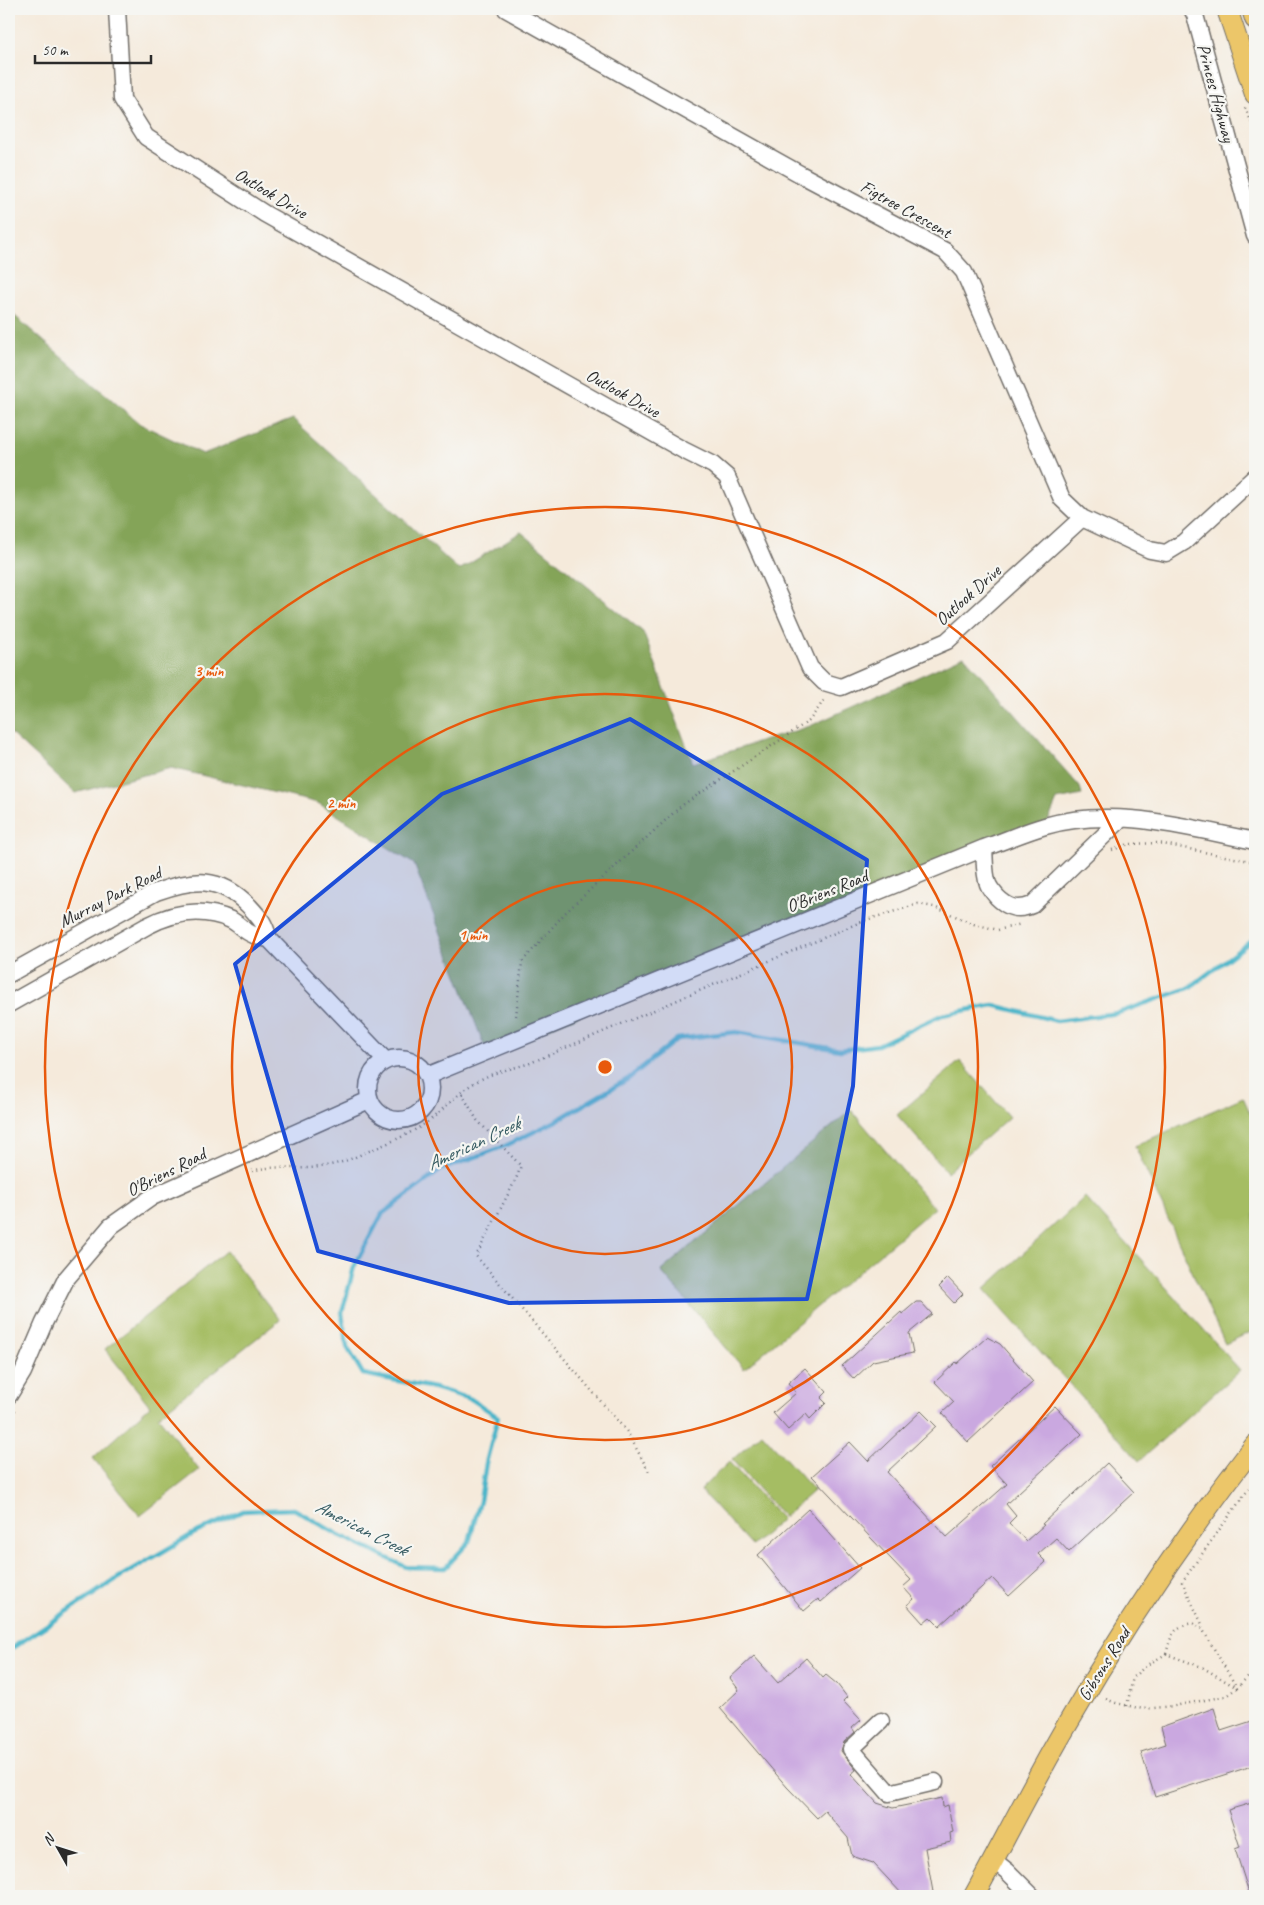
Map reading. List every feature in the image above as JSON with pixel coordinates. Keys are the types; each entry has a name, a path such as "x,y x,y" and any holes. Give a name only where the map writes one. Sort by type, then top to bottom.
{"main road":[{"name":"Princes Highway","path":"1227,9 1255,94"},
{"path":"1252,9 1255,19"},
{"name":"Gibsons Road","path":"974,1896 1064,1729 1140,1607 1209,1507 1255,1445"}],"street":[{"name":"Outlook Drive","path":"117,9 122,99 146,137 265,214 683,450 713,465 727,477 810,668 824,682 841,686 947,641 1082,518"},
{"name":"Figtree Crescent","path":"506,9 791,169 945,251 964,272 1062,499 1082,518 1150,550 1166,553 1184,542 1255,476"},
{"name":"Princes Highway","path":"1192,9 1195,14 1255,236"},
{"name":"O'Briens Road","path":"427,1076 984,848 1046,826 1080,820 1122,819 1154,822 1255,841"},
{"path":"984,848 986,877 989,886 1003,903 1012,908 1022,909 1032,904 1122,819"},
{"name":"Murray Park Road","path":"9,974 156,892 177,884 209,882 221,885 243,900 264,922 269,939 386,1060"},
{"name":"Murray Park Road","path":"9,1004 164,917 181,913 198,912 214,914 232,920 253,935 269,939"},
{"path":"394,1058 410,1060 423,1069 427,1076 430,1090 428,1101 422,1110 403,1120 387,1118 374,1108 369,1100 368,1081 378,1065 386,1060 394,1058"},
{"name":"O'Briens Road","path":"13,1400 44,1323 66,1279 111,1226 152,1197 369,1100"},
{"path":"881,1721 851,1749 889,1793 935,1782"},
{"path":"993,1860 1013,1876 1032,1896"}],"path":[{"path":"516,1016 522,962 566,913 681,806 809,721 823,703 832,684"},
{"path":"1108,854 1129,844 1158,843 1255,862"},
{"path":"246,1173 275,1166 298,1168 339,1163 414,1130 427,1122 475,1082 530,1063 863,921 918,904 934,907 974,924 998,930 1024,923"},
{"path":"462,1094 477,1120 521,1166 476,1256 628,1433 649,1472"},
{"path":"9,1419 13,1400"},
{"path":"1237,1688 1203,1630 1182,1582 1255,1480"},
{"path":"1127,1706 1133,1677 1146,1665 1166,1654 1175,1630 1180,1626 1193,1623 1203,1630"},
{"path":"1166,1654 1202,1667 1237,1688"},
{"path":"1106,1699 1143,1709 1174,1706 1226,1696 1237,1688 1255,1669"}],"highlighted area":[{"path":"630,719 867,860 853,1086 807,1299 509,1303 318,1251 235,964 442,794"}],"green space":[{"path":"9,311 140,424 203,454 293,419 459,570 521,532 643,632 693,763 810,726 964,656 1080,787 1082,795 1057,800 1046,826 487,1053 414,864 318,803 171,768 75,793 9,732"},
{"path":"960,1061 1009,1117 947,1172 897,1115"},
{"path":"1243,1097 1255,1124 1255,1330 1225,1344 1135,1146"},
{"path":"851,1110 934,1208 744,1369 661,1271"},
{"path":"1085,1197 1240,1370 1139,1461 984,1289"},
{"path":"226,1251 280,1320 158,1416 199,1470 140,1516 93,1458 150,1406 105,1349"},
{"path":"762,1433 814,1490 784,1517 732,1460"},
{"path":"729,1462 782,1519 752,1546 700,1490"}],"building":[{"path":"948,1278 963,1294 954,1303 939,1287"},
{"path":"916,1302 921,1302 932,1314 909,1333 913,1353 873,1361 854,1379 842,1366 901,1312 902,1314"},
{"path":"987,1337 1000,1344 1033,1382 968,1442 942,1413 954,1402 935,1382"},
{"path":"805,1368 827,1392 821,1398 826,1403 810,1419 806,1414 788,1430 773,1413 796,1393 788,1383"},
{"path":"1055,1406 1082,1434 1006,1504 1016,1516 1009,1523 1026,1541 1107,1463 1134,1492 1069,1552 1056,1538 1038,1554 1046,1562 1009,1596 992,1578 939,1626 930,1617 923,1623 907,1605 914,1599 903,1587 911,1580 812,1476 850,1442 868,1461 921,1411 936,1426 887,1472 947,1537 1007,1484 990,1466"},
{"path":"808,1509 860,1568 821,1602 818,1599 804,1611 758,1555"},
{"path":"754,1656 778,1683 806,1658 823,1678 826,1675 837,1684 847,1697 843,1701 861,1720 852,1728 855,1732 844,1742 841,1751 856,1770 851,1774 877,1803 893,1808 942,1798 943,1807 948,1805 953,1832 950,1833 951,1842 925,1848 933,1892 904,1896 873,1863 852,1856 848,1838 825,1811 817,1818 787,1787 720,1708 739,1690 730,1678"},
{"path":"1214,1708 1221,1731 1255,1720 1255,1765 1155,1797 1141,1752 1166,1744 1161,1727"},
{"path":"1255,1802 1255,1896 1250,1896 1235,1849 1240,1847 1228,1810"}],"waterway":[{"name":"American Creek","path":"9,1650 118,1578 193,1534 243,1511 294,1509 337,1534 406,1567 445,1568 469,1542 498,1417 471,1399 434,1388 363,1374 347,1347 342,1313 354,1267 382,1214 441,1170 505,1146 554,1122 628,1079 677,1039 736,1032 840,1050 878,1045 942,1015 993,1005 1057,1021 1118,1013 1189,988 1255,938"}]}
